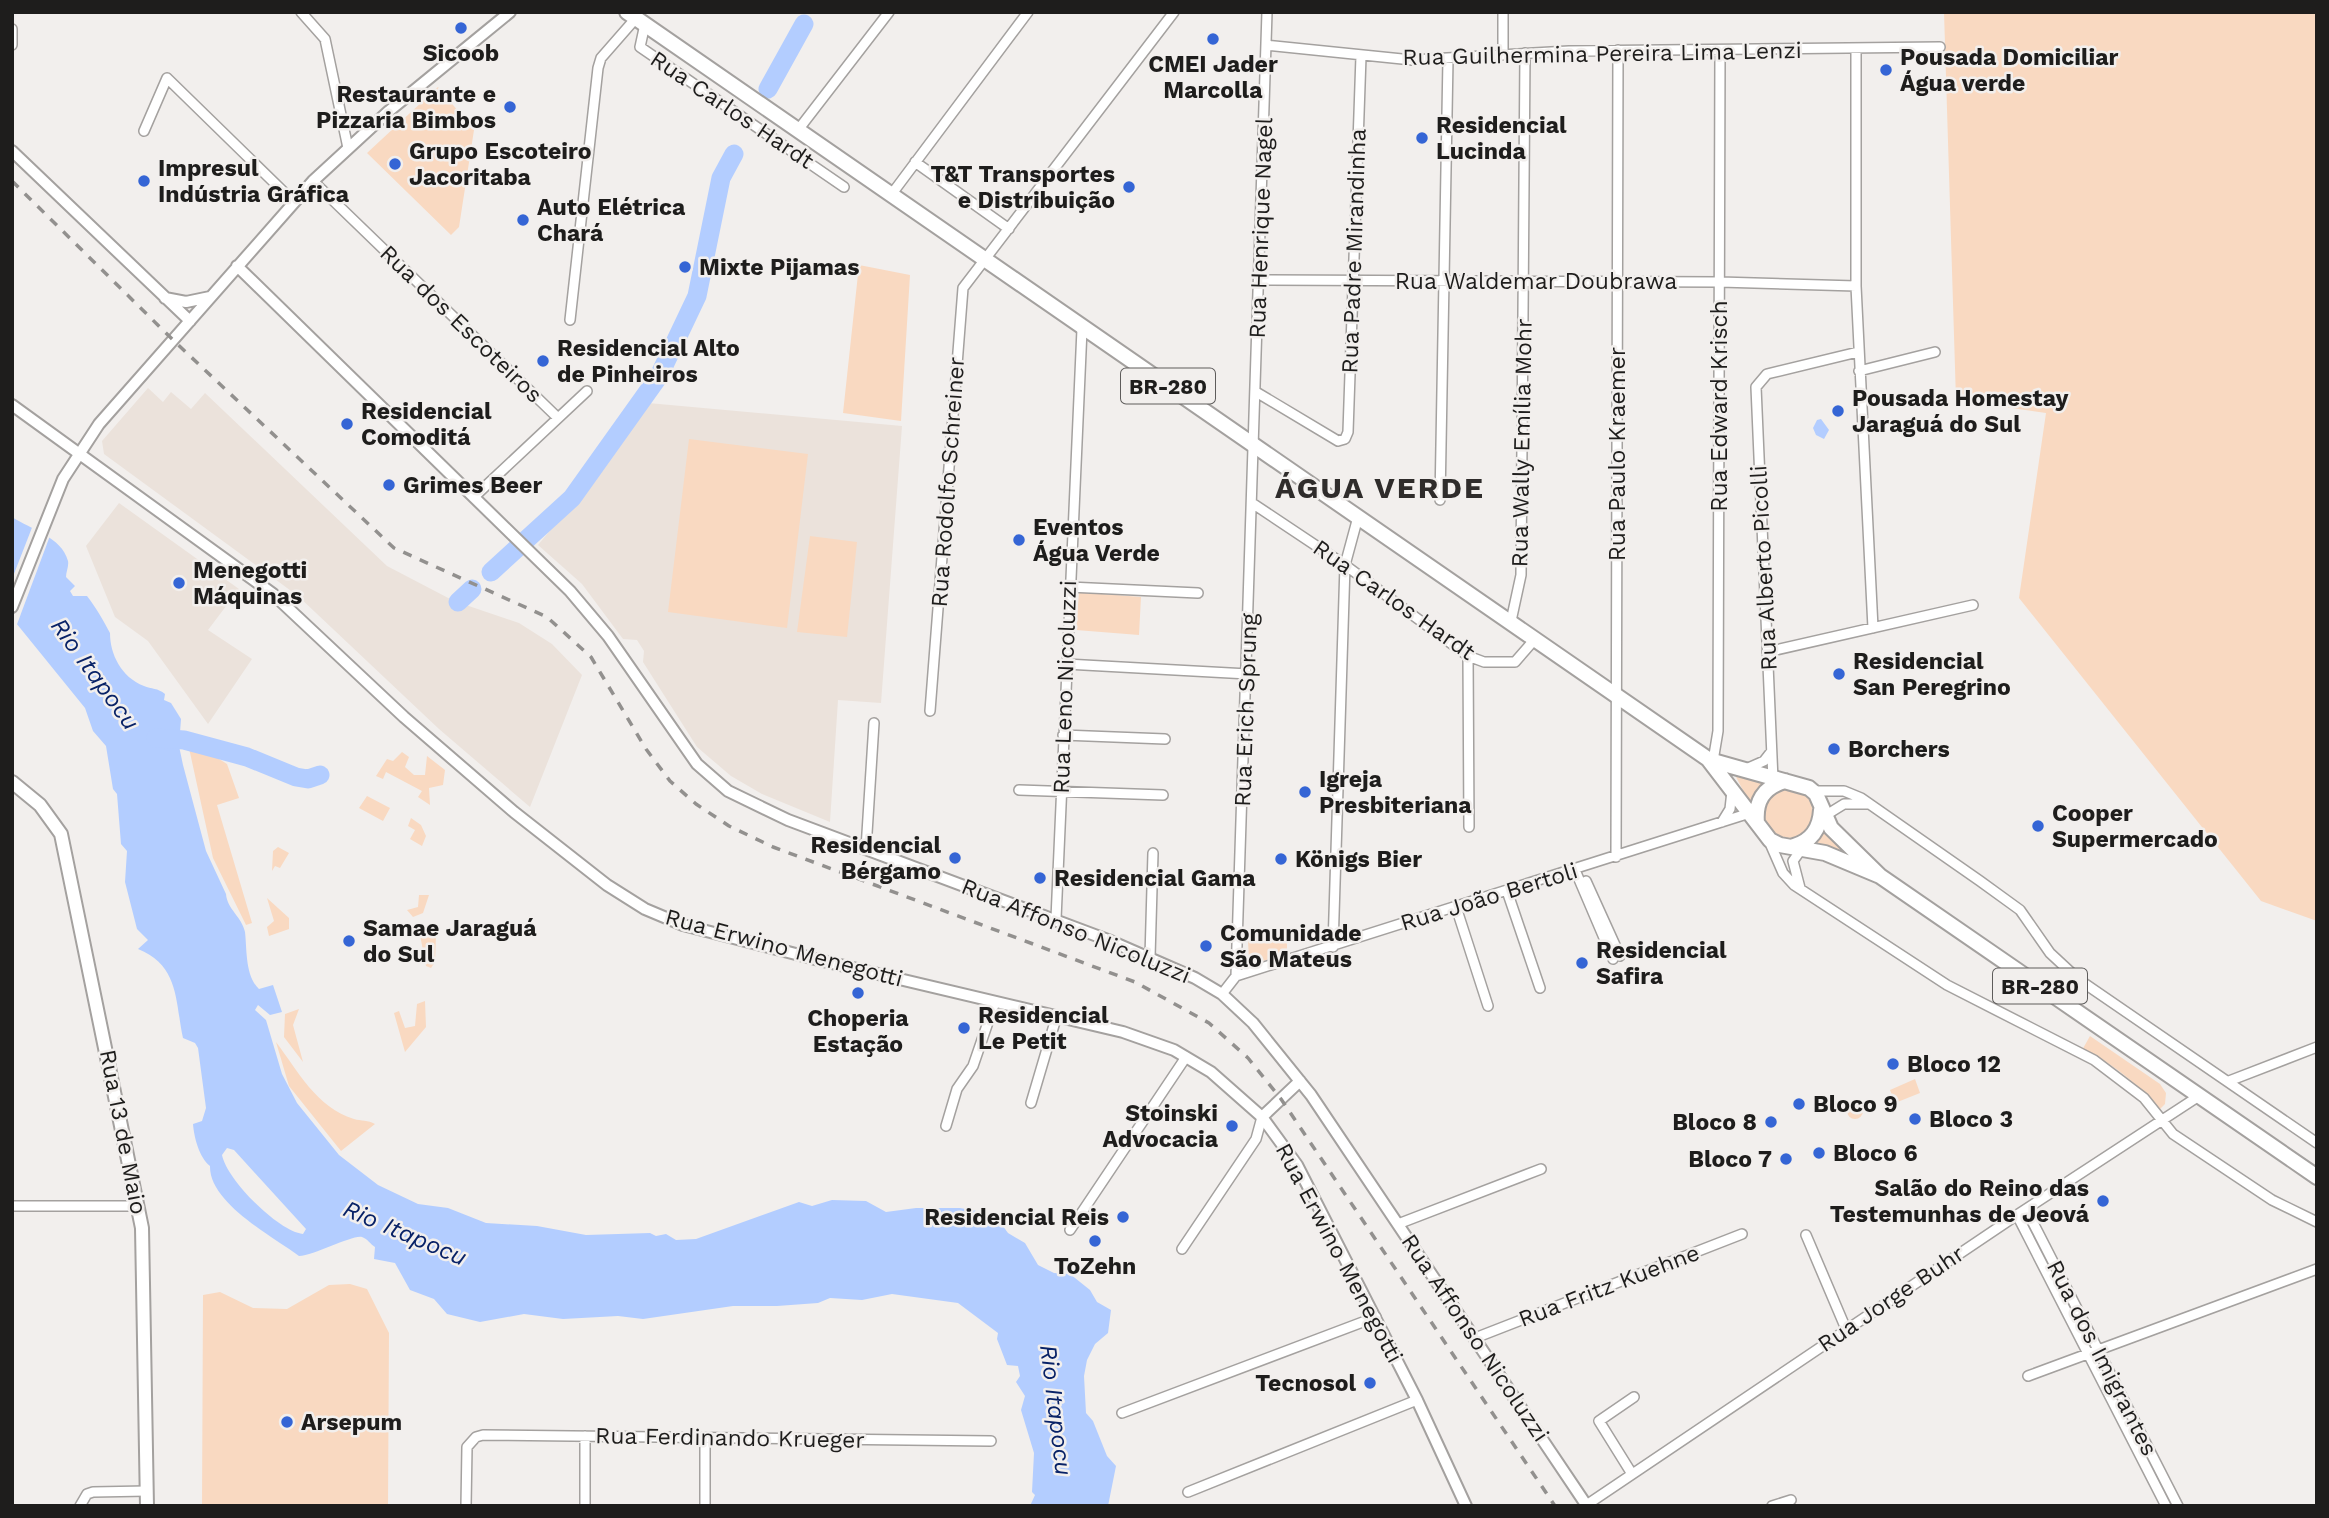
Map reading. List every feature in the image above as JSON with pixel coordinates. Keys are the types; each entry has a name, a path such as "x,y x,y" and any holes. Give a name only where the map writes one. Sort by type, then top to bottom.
{"highway":[{"name":"BR-280","path":"633,16 1082,329 1254,444 1710,760 1776,782 1797,782 1813,790 1822,815 1844,843 1880,876 2317,1177"},
{"name":"BR-280","path":"1710,760 1755,815 1768,838 1780,845 1801,843 1880,876"},
{"path":"1755,815 1762,795 1776,782"},
{"path":"1801,843 1822,815"}],"main road":[{"name":"Rua 13 de Maio","path":"12,782 40,805 61,834 144,1238 147,1506"}],"street":[{"path":"301,12 325,39 348,148"},
{"path":"12,607 50,508 78,452 293,201 348,148 510,12"},
{"path":"798,130 889,12"},
{"path":"891,195 1028,12"},
{"name":"Rua Rodolfo Schreiner","path":"930,711 963,288 1174,12"},
{"name":"Rua Henrique Nagel","path":"1254,444 1267,12"},
{"path":"1503,12 1503,55"},
{"path":"570,320 596,75 601,58 633,16"},
{"name":"Rua Carlos Hardt","path":"633,16 640,47 844,187"},
{"path":"12,29 12,45"},
{"name":"Rua Guilhermina Pereira Lima Lenzi","path":"1266,45 1360,56 1448,59 1618,50 1856,50 1940,47"},
{"name":"Rua Paulo Kraemer","path":"1616,858 1618,50"},
{"name":"Rua Edward Krisch","path":"1710,760 1718,719 1720,50"},
{"path":"1856,50 1856,286 1873,628"},
{"name":"Rua Wally Emília Mohr","path":"1511,621 1520,586 1525,53"},
{"name":"Rua Padre Mirandinha","path":"1256,392 1338,441 1345,439 1348,432 1360,56"},
{"path":"1440,500 1448,59"},
{"path":"144,131 167,78 293,201"},
{"path":"12,151 190,321"},
{"path":"915,162 1009,229"},
{"name":"Rua dos Escoteiros","path":"313,181 558,418 475,496"},
{"name":"Rua Affonso Nicoluzzi","path":"237,265 475,496 596,621 679,741 712,779 763,810 1056,919 1150,957 1222,994 1270,1041 1300,1081 1586,1505"},
{"name":"Rua Waldemar Doubrawa","path":"1259,280 1720,282 1856,286"},
{"path":"164,298 186,302 210,297"},
{"name":"Rua Leno Nicoluzzi","path":"1056,919 1082,329"},
{"name":"Rua Alberto Picolli","path":"1776,782 1767,652 1756,387 1767,374 1858,352"},
{"path":"1859,371 1935,352"},
{"path":"558,418 587,391"},
{"name":"Rua Erwino Menegotti","path":"12,405 281,601 404,717 514,812 607,885 645,909 683,925 1155,1042 1211,1072 1262,1117 1301,1171 1417,1400 1466,1506"},
{"name":"Rua Erich Sprung","path":"1236,976 1254,444"},
{"name":"Rua Carlos Hardt","path":"1252,503 1345,565 1468,656 1484,662 1515,662 1535,639"},
{"path":"1333,947 1345,565 1358,517"},
{"path":"1069,587 1198,593"},
{"path":"1767,652 1973,605"},
{"path":"1468,656 1469,827"},
{"path":"1066,664 1248,674"},
{"path":"866,849 874,723"},
{"path":"1063,736 1165,739"},
{"path":"1737,769 1761,763 1772,750"},
{"path":"1722,822 1730,808 1732,787"},
{"path":"1019,790 1163,795"},
{"path":"1813,790 1844,791 1870,804 2020,910 2050,953 2078,979 2317,1143"},
{"path":"1822,815 1844,804 1870,804"},
{"name":"Rua João Bertoli","path":"1236,976 1616,858 1722,822 1755,815"},
{"path":"1768,838 1783,873 1800,889 1947,985 2094,1060 2134,1089 2173,1134 2253,1188 2317,1222"},
{"path":"1800,889 1793,861 1801,843"},
{"path":"1150,957 1153,853"},
{"path":"1578,869 1617,957"},
{"path":"1507,891 1539,988"},
{"path":"1455,907 1488,1006"},
{"path":"1222,994 1236,976"},
{"path":"946,1126 957,1089 973,1066 995,1002"},
{"path":"1031,1103 1057,1016"},
{"path":"2228,1082 2317,1047"},
{"path":"1070,1230 1186,1057"},
{"path":"1182,1249 1256,1139 1262,1117 1300,1081"},
{"name":"Rua Jorge Buhr","path":"1586,1505 1846,1329 2199,1096"},
{"path":"1398,1224 1541,1169"},
{"path":"12,1206 138,1206"},
{"name":"Rua dos Imigrantes","path":"2026,1209 2148,1459 2178,1506"},
{"name":"Rua dos Imigrantes","path":"2017,1215 2093,1351"},
{"name":"Rua Fritz Kuehne","path":"1475,1338 1742,1234"},
{"path":"1806,1236 1846,1329"},
{"path":"2028,1376 2317,1269"},
{"path":"1122,1413 1376,1317"},
{"path":"1632,1474 1599,1421 1634,1397"},
{"path":"1188,1492 1417,1400"},
{"name":"Rua Ferdinando Krueger","path":"466,1506 466,1454 470,1442 484,1434 991,1441"},
{"path":"585,1436 585,1506"},
{"path":"705,1437 705,1506"},
{"name":"Rua dos Imigrantes","path":"2148,1459 2166,1506"},
{"path":"80,1506 83,1499 93,1492 147,1491"},
{"path":"1772,1506 1791,1500"}],"shaded area":[{"path":"1944,12 2317,12 2317,921 2261,901 2019,598 2046,413 1956,400"},
{"path":"438,87 474,130 459,227 451,235 367,153"},
{"path":"859,265 910,275 901,421 843,413"},
{"name":"Menegotti Máquinas","path":"148,388 163,402 171,392 191,409 205,393 387,566 454,601 519,623 552,644 582,675 530,807 439,729 298,596 104,454 102,441"},
{"path":"648,403 902,426 881,703 838,700 830,822 762,794 731,776 697,747 643,662 644,651 637,640 623,639 582,584 538,545 596,475"},
{"path":"689,439 808,454 787,628 668,612"},
{"path":"119,503 239,589 208,630 252,659 208,724 148,641 115,617 86,546"},
{"path":"810,536 857,542 847,637 797,632"},
{"path":"1079,592 1141,597 1139,635 1076,630"},
{"path":"200,747 227,764 239,798 217,805 252,923 246,925 213,858 189,748"},
{"path":"402,752 409,757 405,767 414,775 425,775 427,756 445,770 443,785 429,788 430,805 418,797 422,791 386,772 383,779 376,776 387,759 393,761"},
{"path":"1734,773 1766,780 1749,802"},
{"path":"1788,788 1805,796 1813,813 1805,830 1788,838 1771,830 1763,813 1771,796"},
{"path":"367,796 390,808 383,821 359,808"},
{"path":"411,818 421,825 426,836 422,846 410,839 415,830 408,826"},
{"path":"1826,830 1852,857 1817,843"},
{"path":"278,847 289,853 280,868 275,866 272,871 273,851"},
{"path":"419,895 429,895 423,913 413,917 407,910 418,907"},
{"path":"267,898 289,918 289,929 269,936 267,927 274,921"},
{"path":"428,929 436,935 435,962 431,968 426,966 420,935"},
{"path":"1287,935 1287,954 1256,963 1249,960 1248,941"},
{"path":"425,1001 426,1027 405,1052 394,1013 399,1011 405,1028 415,1026 417,1004"},
{"path":"299,1009 293,1025 303,1062 284,1037 285,1014"},
{"path":"2090,1036 2160,1084 2166,1093 2165,1104 2160,1109 2112,1066 2091,1054 2081,1052"},
{"path":"276,1042 318,1097 341,1113 375,1124 341,1151 289,1086"},
{"path":"1915,1079 1920,1093 1895,1103 1890,1090"},
{"path":"1855,1103 1861,1105 1861,1117 1855,1119 1849,1117 1847,1111 1849,1105"},
{"name":"Arsepum","path":"350,1284 367,1289 389,1333 388,1506 202,1506 203,1295 220,1292 253,1308 287,1309 329,1285"}],"water":[{"path":"1821,419 1829,430 1824,439 1816,435 1813,428 1817,420"},
{"name":"Rio Itapocu","path":"12,517 44,534 65,553 68,561 66,577 75,586 70,591 73,596 87,596 94,605 110,633 118,664 136,682 165,694 164,700 171,703 181,719 179,746 206,851 229,904 245,932 248,962 254,984 259,989 273,985 282,1012 270,1015 258,1005 255,1010 266,1020 282,1074 297,1103 339,1155 378,1185 418,1204 448,1208 486,1223 537,1226 586,1235 650,1233 656,1236 666,1234 676,1240 696,1239 799,1202 812,1206 832,1200 866,1201 886,1212 916,1208 960,1208 994,1214 1008,1233 1025,1243 1038,1265 1054,1273 1070,1274 1090,1290 1097,1302 1111,1310 1108,1333 1095,1344 1087,1360 1084,1376 1086,1413 1093,1421 1107,1456 1116,1466 1108,1506 1030,1506 1035,1495 1032,1492 1034,1453 1021,1410 1025,1396 1016,1382 1020,1376 1018,1366 1007,1365 997,1339 998,1333 958,1303 892,1294 862,1300 830,1298 818,1303 733,1306 643,1319 618,1316 563,1319 524,1314 480,1322 447,1314 434,1299 410,1290 395,1263 374,1259 375,1247 362,1237 299,1256 244,1217 220,1193 212,1180 210,1166 196,1141 193,1124 202,1121 206,1108 198,1048 195,1043 183,1038 169,975 152,956 138,949 148,940 137,929 125,882 127,851 121,844 117,794 113,789 106,746 93,731 85,708 12,618","holes":["227,1148 234,1150 306,1229 303,1234 281,1224 243,1190 222,1155"]}],"pier":[{"path":"33,525 51,533 16,627 12,623 12,579"}],"waterway":[{"path":"768,89 804,24"},
{"path":"491,572 572,498 659,376 697,296 721,178 734,154"},
{"path":"458,602 472,589"},
{"path":"156,738 184,740 247,757 296,777 308,779 320,775"}],"railway":[{"path":"12,181 173,340 394,548 547,617 591,657 646,749 670,781 696,804 729,826 773,847 1135,982 1209,1023 1248,1058 1281,1099 1555,1506"}],"place":[{"name":"Sicoob","path":"461,28"},
{"name":"CMEI Jader Marcolla","path":"1213,39"},
{"name":"Pousada Domiciliar Água verde","path":"1886,70"},
{"name":"Restaurante e Pizzaria Bimbos","path":"510,107"},
{"name":"Residencial Lucinda","path":"1422,138"},
{"name":"Grupo Escoteiro Jacoritaba","path":"395,164"},
{"name":"Impresul Indústria Gráfica","path":"144,181"},
{"name":"T&T Transportes e Distribuição","path":"1129,187"},
{"name":"Auto Elétrica Chará","path":"523,220"},
{"name":"Mixte Pijamas","path":"685,267"},
{"name":"Residencial Alto de Pinheiros","path":"543,361"},
{"name":"Pousada Homestay Jaraguá do Sul","path":"1838,411"},
{"name":"Residencial Comoditá","path":"347,424"},
{"name":"Grimes Beer","path":"389,485"},
{"name":"Eventos Água Verde","path":"1019,540"},
{"name":"Menegotti Máquinas","path":"179,583"},
{"name":"Residencial San Peregrino","path":"1839,674"},
{"name":"Borchers","path":"1834,749"},
{"name":"Igreja Presbiteriana","path":"1305,792"},
{"name":"Cooper Supermercado","path":"2038,826"},
{"name":"Residencial Bérgamo","path":"955,858"},
{"name":"Königs Bier","path":"1281,859"},
{"name":"Residencial Gama","path":"1040,878"},
{"name":"Samae Jaraguá do Sul","path":"349,941"},
{"name":"Comunidade São Mateus","path":"1206,946"},
{"name":"Residencial Safira","path":"1582,963"},
{"name":"Choperia Estação","path":"858,993"},
{"name":"Residencial Le Petit","path":"964,1028"},
{"name":"Bloco 12","path":"1893,1064"},
{"name":"Bloco 9","path":"1799,1104"},
{"name":"Bloco 3","path":"1915,1119"},
{"name":"Bloco 8","path":"1771,1122"},
{"name":"Stoinski Advocacia","path":"1232,1126"},
{"name":"Bloco 6","path":"1819,1153"},
{"name":"Bloco 7","path":"1786,1159"},
{"name":"Salão do Reino das Testemunhas de Jeová","path":"2103,1201"},
{"name":"Residencial Reis","path":"1123,1217"},
{"name":"ToZehn","path":"1095,1241"},
{"name":"Tecnosol","path":"1370,1383"},
{"name":"Arsepum","path":"287,1422"}],"district":[{"name":"ÁGUA VERDE","path":"1380,487"}]}
